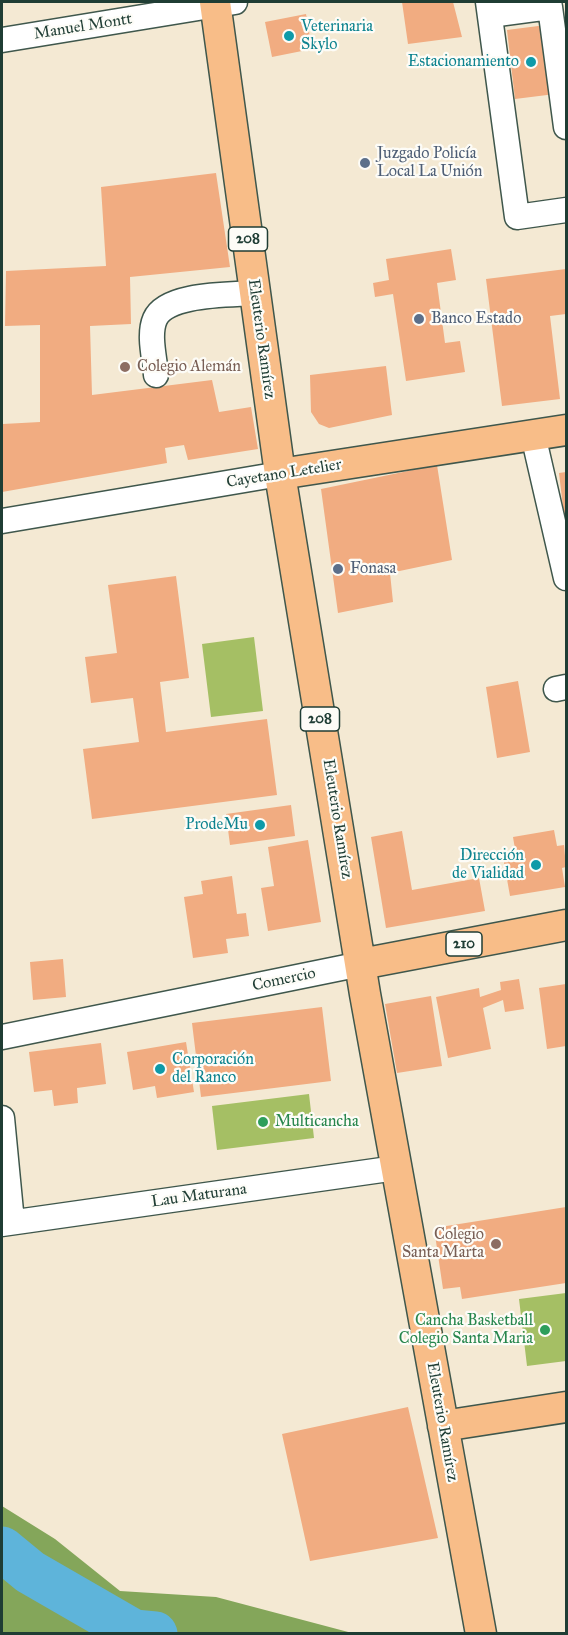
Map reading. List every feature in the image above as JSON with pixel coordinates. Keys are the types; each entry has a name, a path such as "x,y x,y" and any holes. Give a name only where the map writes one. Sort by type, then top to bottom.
{"main road":[{"name":"Eleuterio Ramírez","path":"222,2 255,293 280,474 396,1167 481,1634"},
{"name":"Cayetano Letelier","path":"280,474 567,430"},
{"name":"Comercio","path":"361,964 567,925"},
{"path":"443,1426 567,1407"}],"street":[{"name":"Manuel Montt","path":"2,40 222,2"},
{"path":"567,128 550,7 489,8 517,217 567,210"},
{"path":"156,375 152,332 155,318 164,308 180,300 255,293"},
{"path":"533,435 567,578"},
{"name":"Cayetano Letelier","path":"2,521 280,474"},
{"name":"Comercio","path":"2,1037 361,964"},
{"path":"2,1118 7,1223"},
{"name":"Lau Maturana","path":"7,1223 396,1167"}],"green space":[{"path":"254,637 263,711 211,717 202,644"},
{"name":"Multicancha","path":"309,1094 314,1138 217,1150 212,1106"},
{"name":"Cancha Basketball Colegio Santa Maria","path":"566,1293 566,1361 527,1366 519,1299"},
{"path":"2,1506 55,1539 120,1591 216,1597 352,1633 2,1633"}],"building":[{"path":"402,2 453,2 462,37 408,44"},
{"name":"Veterinaria Skylo","path":"306,14 312,49 272,57 265,22"},
{"name":"Estacionamiento","path":"546,25 555,94 515,99 507,30"},
{"path":"216,173 230,267 130,277 131,324 90,326 92,395 212,380 219,412 251,407 258,449 188,460 184,445 165,448 167,463 2,492 3,424 40,422 40,325 5,326 6,271 106,266 101,187"},
{"name":"Banco Estado","path":"451,249 456,280 437,283 445,343 460,341 465,372 406,381 393,294 375,297 373,283 389,280 386,259"},
{"path":"566,269 566,314 550,316 560,399 502,406 486,279"},
{"path":"386,366 392,415 329,428 319,424 311,412 310,375"},
{"path":"437,465 452,560 390,573 393,602 338,613 321,489"},
{"path":"566,472 566,524 565,524 559,473"},
{"path":"176,576 189,678 160,682 166,732 267,719 277,795 92,819 83,749 139,742 133,698 91,703 85,657 117,653 108,585"},
{"path":"518,681 530,752 497,758 486,687"},
{"name":"ProdeMu","path":"291,805 295,836 230,845 226,814"},
{"name":"Dirección de Vialidad","path":"554,830 557,846 564,845 566,867 562,868 565,887 510,896 503,857 516,855 513,837"},
{"path":"402,831 412,890 479,878 485,911 386,928 371,837"},
{"path":"308,840 321,922 268,931 261,888 274,886 268,847"},
{"path":"232,876 237,914 246,913 249,936 226,939 228,953 193,958 184,897 203,894 201,881"},
{"path":"63,959 66,997 33,1000 30,962"},
{"path":"519,979 524,1009 505,1012 503,1000 483,1008 491,1049 448,1058 436,997 479,988 480,997 501,990 500,982"},
{"path":"566,984 566,1046 547,1049 539,988"},
{"path":"431,996 442,1066 397,1073 385,1004"},
{"path":"322,1007 331,1081 201,1097 192,1023"},
{"name":"Corporación del Ranco","path":"186,1042 194,1092 157,1098 155,1086 133,1090 127,1052"},
{"path":"101,1043 106,1084 77,1088 78,1103 54,1106 52,1090 34,1092 29,1052"},
{"path":"566,1207 566,1283 462,1299 460,1287 443,1289 434,1228"},
{"path":"408,1407 438,1538 310,1561 282,1434"}],"waterway":[{"path":"2,1549 30,1572 134,1632 155,1634"}],"place":[{"name":"Veterinaria Skylo","path":"289,36"},
{"name":"Estacionamiento","path":"531,62"},
{"name":"Juzgado Policía Local La Unión","path":"365,163"},
{"name":"Banco Estado","path":"419,319"},
{"name":"Colegio Alemán","path":"125,367"},
{"name":"Fonasa","path":"338,569"},
{"name":"ProdeMu","path":"260,825"},
{"name":"Dirección de Vialidad","path":"536,865"},
{"name":"Corporación del Ranco","path":"160,1069"},
{"name":"Multicancha","path":"263,1122"},
{"name":"Colegio Santa Marta","path":"496,1244"},
{"name":"Cancha Basketball Colegio Santa Maria","path":"545,1330"}]}
